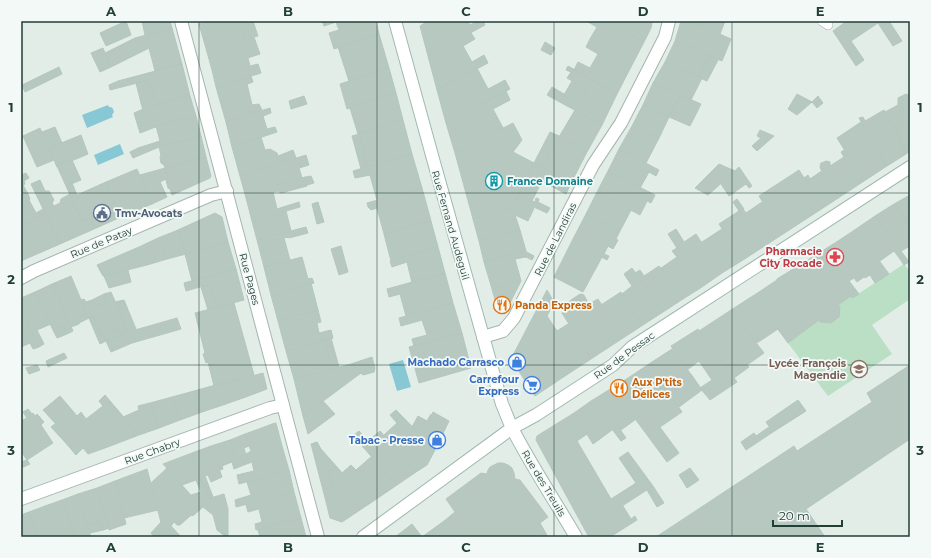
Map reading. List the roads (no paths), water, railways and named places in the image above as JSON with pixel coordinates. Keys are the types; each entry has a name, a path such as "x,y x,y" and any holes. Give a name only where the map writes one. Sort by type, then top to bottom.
{"street":[{"name":"Rue Pages","path":"181,21 318,537"},
{"name":"Rue Fernand Audeguil","path":"395,21 502,404 512,428"},
{"name":"Rue de Landiras","path":"483,337 503,332 514,318 593,165 621,123 665,37 669,21"},
{"name":"Rue de Pessac","path":"363,537 512,428 536,415 613,365 632,348 910,167"},
{"name":"Rue de Patay","path":"21,278 34,271 211,195 227,191"},
{"name":"Rue Chabry","path":"21,499 270,408 283,405"},
{"name":"Rue des Treuils","path":"512,428 576,537"}],"water":[{"path":"108,105 114,112 112,115 113,117 87,128 82,115"},
{"path":"120,144 124,154 98,165 94,155"},
{"path":"403,360 411,387 397,391 389,364"}],"place":[{"name":"France Domaine","path":"494,181"},
{"name":"Tmv-Avocats","path":"102,213"},
{"name":"Pharmacie City Rocade","path":"835,257"},
{"name":"Panda Express","path":"502,305"},
{"name":"Machado Carrasco","path":"517,362"},
{"name":"Lycée François Magendie","path":"859,369"},
{"name":"Carrefour Express","path":"532,385"},
{"name":"Aux P'tits Délices","path":"619,388"},
{"name":"Tabac - Presse","path":"437,440"}]}
